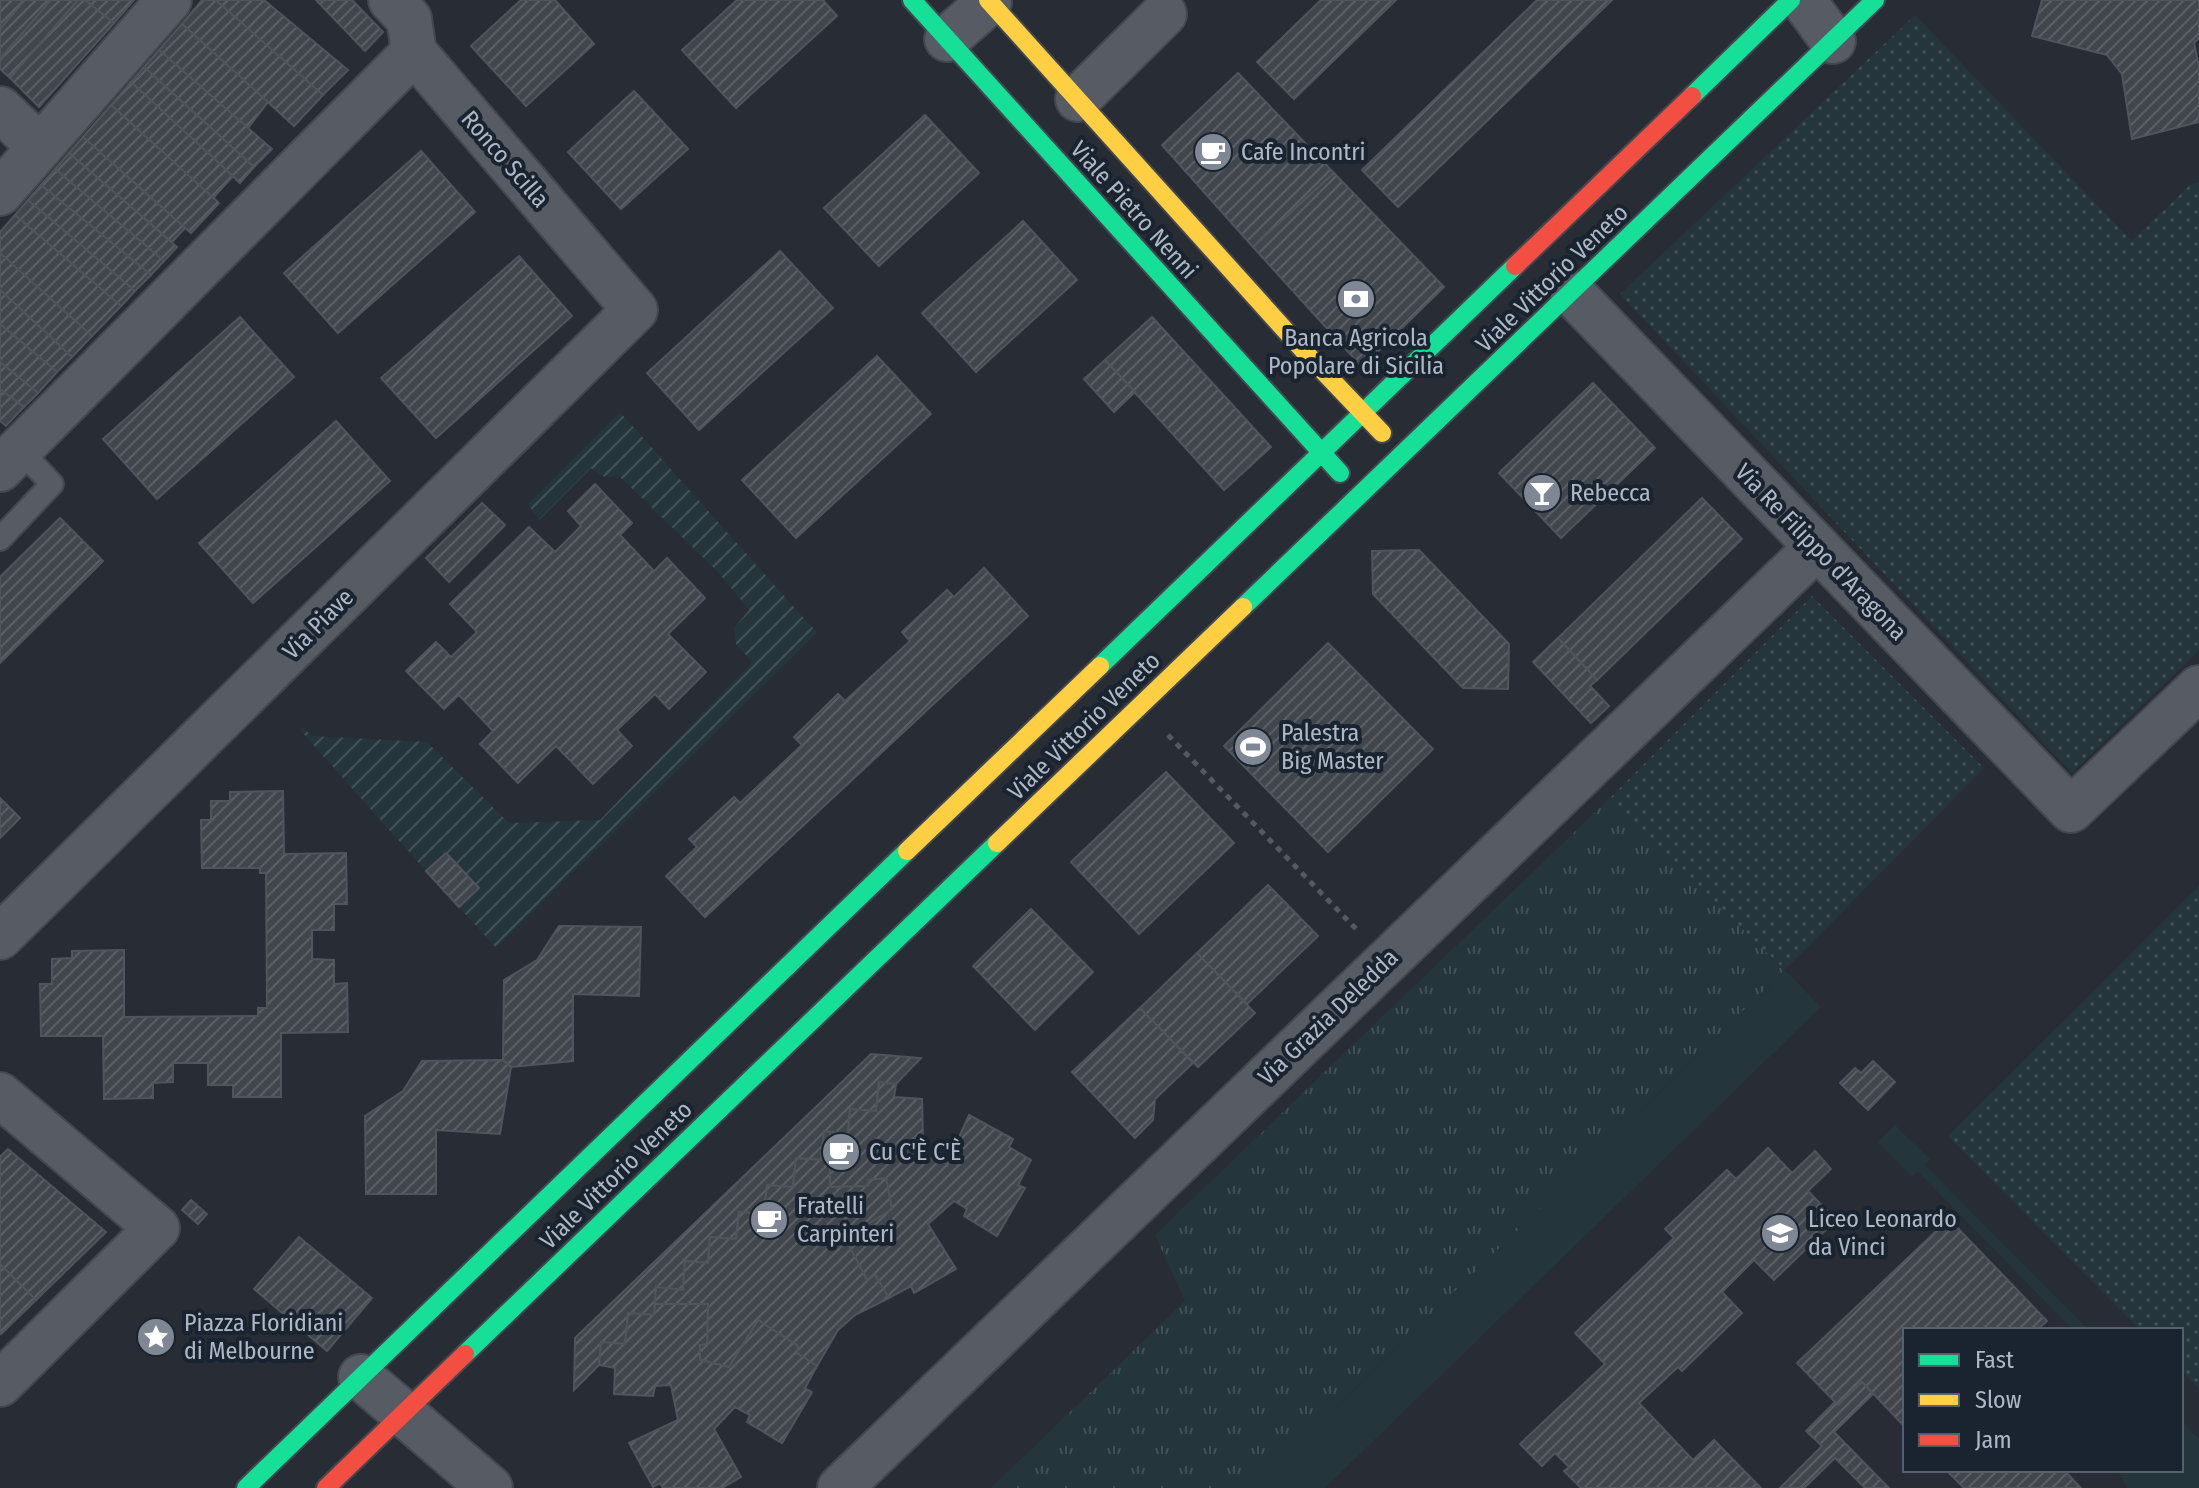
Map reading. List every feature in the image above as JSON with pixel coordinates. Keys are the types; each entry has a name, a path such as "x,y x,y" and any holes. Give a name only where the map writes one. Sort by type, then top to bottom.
{"street":[{"path":"0,193 169,0"},
{"name":"Ronco Scilla","path":"391,0 409,19 414,52 635,310"},
{"name":"Viale Pietro Nenni","path":"912,0 1360,494"},
{"name":"Viale Vittorio Veneto","path":"246,1488 1791,0"},
{"path":"1803,0 1833,41"},
{"name":"Viale Vittorio Veneto","path":"326,1488 1875,0"},
{"path":"947,39 988,1"},
{"name":"Viale Pietro Nenni","path":"988,1 1402,455"},
{"path":"1078,99 1171,7"},
{"path":"10,459 414,52"},
{"path":"0,109 40,147"},
{"name":"Via Re Filippo d'Aragona","path":"1572,293 2071,810 2199,688"},
{"name":"Via Piave","path":"0,937 635,310"},
{"name":"Via Grazia Deledda","path":"840,1488 1817,547"},
{"path":"0,1095 157,1228 0,1384"},
{"path":"361,1377 490,1488"}],"lane":[{"path":"0,539 52,484 10,459"}],"path":[{"path":"1139,706 1387,961"}],"green space":[{"path":"1915,15 2132,241 2191,184 2199,182 2199,650 2072,773 1620,294"},
{"path":"620,412 817,633 496,948 459,907 478,888 446,853 426,871 300,730 302,727 312,736 427,742 509,823 600,820 752,662 736,644 734,628 749,610 717,571 618,475 606,478 591,468 539,520 528,504"},
{"path":"1812,596 1984,768 1785,970 1608,800"},
{"path":"1608,800 1785,970 1253,1488 991,1488 1185,1301 1155,1235"},
{"path":"2199,886 2199,1389 2183,1373 2183,1328 2138,1328 1948,1136"},
{"path":"1785,970 1821,1007 1325,1488 1253,1488"},
{"path":"1895,1125 1930,1159 1925,1165 2087,1328 2071,1328 1918,1172 1912,1176 1878,1142"},
{"path":"2183,1423 2199,1439 2199,1488 2127,1488 2118,1472 2183,1472"}],"building":[{"path":"0,0 25,0 0,29"},
{"path":"25,0 51,0 0,59 0,29"},
{"path":"51,0 78,0 10,78 0,69 0,59"},
{"path":"78,0 85,0 114,23 39,107 10,78"},
{"path":"85,0 134,0 114,23"},
{"path":"202,0 216,0 323,95 294,126 182,24"},
{"path":"216,0 264,0 348,70 323,95"},
{"path":"316,0 352,0 383,32 365,51"},
{"path":"521,0 555,0 594,44 526,106 471,46"},
{"path":"737,0 823,0 837,16 736,108 682,50"},
{"path":"1321,0 1396,0 1294,99 1257,62"},
{"path":"1537,0 1612,0 1398,207 1362,170"},
{"path":"2042,0 2199,0 2199,38 2194,43 2199,67 2199,122 2132,139 2122,74 2107,55 2032,36"},
{"path":"182,24 268,102 248,128 159,50"},
{"path":"159,50 272,149 254,167 144,67"},
{"path":"144,67 254,167 240,183 131,82"},
{"path":"1238,73 1334,173 1253,247 1162,145"},
{"path":"131,82 233,176 213,198 111,105"},
{"path":"634,91 688,149 621,209 568,152"},
{"path":"111,105 219,203 191,233 83,137"},
{"path":"925,115 979,173 879,266 824,208"},
{"path":"83,137 185,228 172,242 69,153"},
{"path":"421,151 475,212 338,333 284,273"},
{"path":"69,153 177,247 164,261 55,169"},
{"path":"55,169 164,261 151,275 41,185"},
{"path":"1334,173 1444,287 1362,367 1253,247"},
{"path":"41,185 151,275 135,291 28,200"},
{"path":"28,200 135,291 121,306 15,215"},
{"path":"15,215 121,306 92,336 0,253 0,232"},
{"path":"1023,221 1077,280 976,372 922,313"},
{"path":"780,251 833,308 699,430 647,373"},
{"path":"0,253 92,336 72,357 0,290"},
{"path":"519,256 572,316 436,438 381,378"},
{"path":"0,290 72,357 57,372 0,324"},
{"path":"240,317 294,377 157,499 103,439"},
{"path":"1152,317 1271,447 1224,490 1105,360"},
{"path":"0,324 57,372 38,393 0,362"},
{"path":"877,356 931,414 796,538 742,480"},
{"path":"1105,360 1135,392 1114,412 1084,379"},
{"path":"0,362 38,393 24,407 0,389"},
{"path":"1593,383 1655,448 1561,538 1499,473"},
{"path":"0,389 24,407 6,426 0,421"},
{"path":"336,421 390,481 253,603 199,543"},
{"path":"595,484 632,523 620,535 654,571 667,558 705,598 668,634 706,672 669,709 655,694 617,730 632,746 593,784 556,746 518,783 480,744 493,731 459,695 444,709 406,671 436,642 451,657 477,632 450,604 529,527 555,552 581,526 568,511"},
{"path":"1702,498 1742,539 1597,680 1558,638"},
{"path":"482,503 505,525 449,582 426,558"},
{"path":"60,518 103,561 0,663 0,577"},
{"path":"1419,550 1509,644 1508,689 1463,688 1373,594 1372,551"},
{"path":"984,568 1028,616 705,917 666,876 697,847 689,839 734,797 740,803 802,745 794,737 838,694 845,701 910,641 902,632 947,590 954,597"},
{"path":"1558,638 1597,680 1590,686 1609,706 1591,723 1533,662"},
{"path":"1328,643 1433,749 1328,852 1224,746"},
{"path":"1166,772 1234,843 1139,934 1071,862"},
{"path":"283,791 284,854 346,853 347,904 334,904 334,930 312,930 312,959 334,960 334,984 347,983 348,1032 281,1033 281,1097 233,1097 233,1085 208,1085 208,1063 173,1063 173,1082 153,1083 153,1098 104,1099 103,1036 41,1036 40,984 52,984 52,959 72,958 72,951 124,950 124,1017 258,1016 258,1008 267,1008 266,873 260,873 260,868 202,868 201,820 211,820 211,801 230,801 230,792"},
{"path":"0,798 20,818 0,838"},
{"path":"446,853 479,888 459,907 426,871"},
{"path":"1268,885 1318,936 1247,1004 1197,953"},
{"path":"1031,909 1093,972 1035,1030 973,966"},
{"path":"559,926 641,927 639,996 573,994 573,1061 511,1067 503,1060 504,980 537,960"},
{"path":"1197,953 1255,1013 1198,1067 1140,1008"},
{"path":"1140,1008 1193,1063 1155,1099 1153,1120 1135,1138 1072,1072"},
{"path":"871,1054 921,1058 896,1084 879,1082 876,1111 850,1109 848,1134 824,1131 821,1160 796,1158 793,1187 767,1185 764,1214 739,1212 736,1239 710,1237 708,1263 685,1261 683,1290 656,1287 654,1315 628,1313 625,1344 601,1342 599,1365 574,1390 575,1338"},
{"path":"503,1060 511,1067 500,1134 436,1130 436,1194 366,1194 365,1116 403,1091 422,1061"},
{"path":"1873,1061 1895,1082 1868,1110 1840,1083 1855,1068 1861,1073"},
{"path":"879,1082 896,1084 894,1097 922,1099 923,1139 915,1138 915,1153 947,1164 969,1115 1013,1139 1009,1147 1031,1160 1018,1185 1025,1188 997,1236 964,1216 967,1209 954,1201 928,1224 956,1269 914,1293 911,1286 889,1298 875,1275 867,1280 845,1238 892,1209 886,1178 869,1180 868,1186 830,1187 830,1132 848,1134 850,1109 876,1111"},
{"path":"824,1131 830,1132 830,1187 868,1186 869,1180 886,1178 892,1209 845,1238 867,1280 875,1275 889,1298 855,1315 838,1330 817,1366 797,1353 798,1346 758,1320 729,1367 700,1360 700,1345 707,1344 708,1304 655,1304 656,1287 683,1290 685,1261 708,1263 710,1237 736,1239 739,1212 764,1214 767,1185 793,1187 796,1158 821,1160"},
{"path":"1768,1148 1792,1173 1815,1151 1831,1169 1808,1191 1836,1220 1774,1280 1754,1260 1722,1292 1742,1313 1682,1371 1678,1367 1639,1403 1693,1460 1714,1440 1761,1488 1581,1488 1564,1471 1569,1467 1555,1453 1542,1466 1520,1444 1605,1364 1575,1333 1674,1238 1665,1229 1727,1170 1736,1179"},
{"path":"8,1149 106,1232 36,1300 0,1264 0,1157"},
{"path":"191,1200 207,1214 198,1224 182,1210"},
{"path":"1949,1219 2047,1321 2039,1328 1903,1328 1903,1425 1862,1382 1838,1405 1797,1363"},
{"path":"299,1237 372,1298 327,1351 254,1289"},
{"path":"0,1264 36,1300 1,1334 0,1333"},
{"path":"655,1304 708,1304 707,1344 700,1345 700,1360 729,1367 758,1320 798,1346 797,1353 817,1366 805,1388 812,1392 782,1443 747,1422 750,1415 735,1407 714,1429 741,1477 722,1488 663,1488 660,1483 653,1487 629,1443 678,1420 671,1385 655,1386 653,1396 614,1394 615,1368 599,1365 601,1342 625,1344 628,1313 654,1315"},
{"path":"1862,1382 1873,1394 1834,1432 1889,1488 1865,1488 1835,1458 1804,1488 1780,1488 1822,1446 1806,1431 1835,1402 1838,1405"},
{"path":"1948,1472 2066,1472 2081,1488 1964,1488"}],"traffic: fast":[{"path":"912,0 1340,473"},
{"path":"1692,96 1791,0"},
{"path":"1243,607 1875,0"},
{"path":"1100,666 1515,266"},
{"path":"465,1354 997,843"},
{"path":"246,1488 907,851"}],"traffic: slow":[{"path":"988,0 1303,350 1382,433"},
{"path":"997,843 1243,607"},
{"path":"907,851 1100,666"}],"traffic: jam":[{"path":"1515,266 1692,96"},
{"path":"326,1488 465,1354"}],"place":[{"name":"Cafe Incontri","path":"1213,152"},
{"name":"Banca Agricola Popolare di Sicilia","path":"1356,299"},
{"name":"Rebecca","path":"1542,493"},
{"name":"Palestra Big Master","path":"1253,747"},
{"name":"Cu C'È C'È","path":"841,1152"},
{"name":"Fratelli Carpinteri","path":"769,1220"},
{"name":"Liceo Leonardo da Vinci","path":"1780,1233"},
{"name":"Piazza Floridiani di Melbourne","path":"156,1337"}]}
